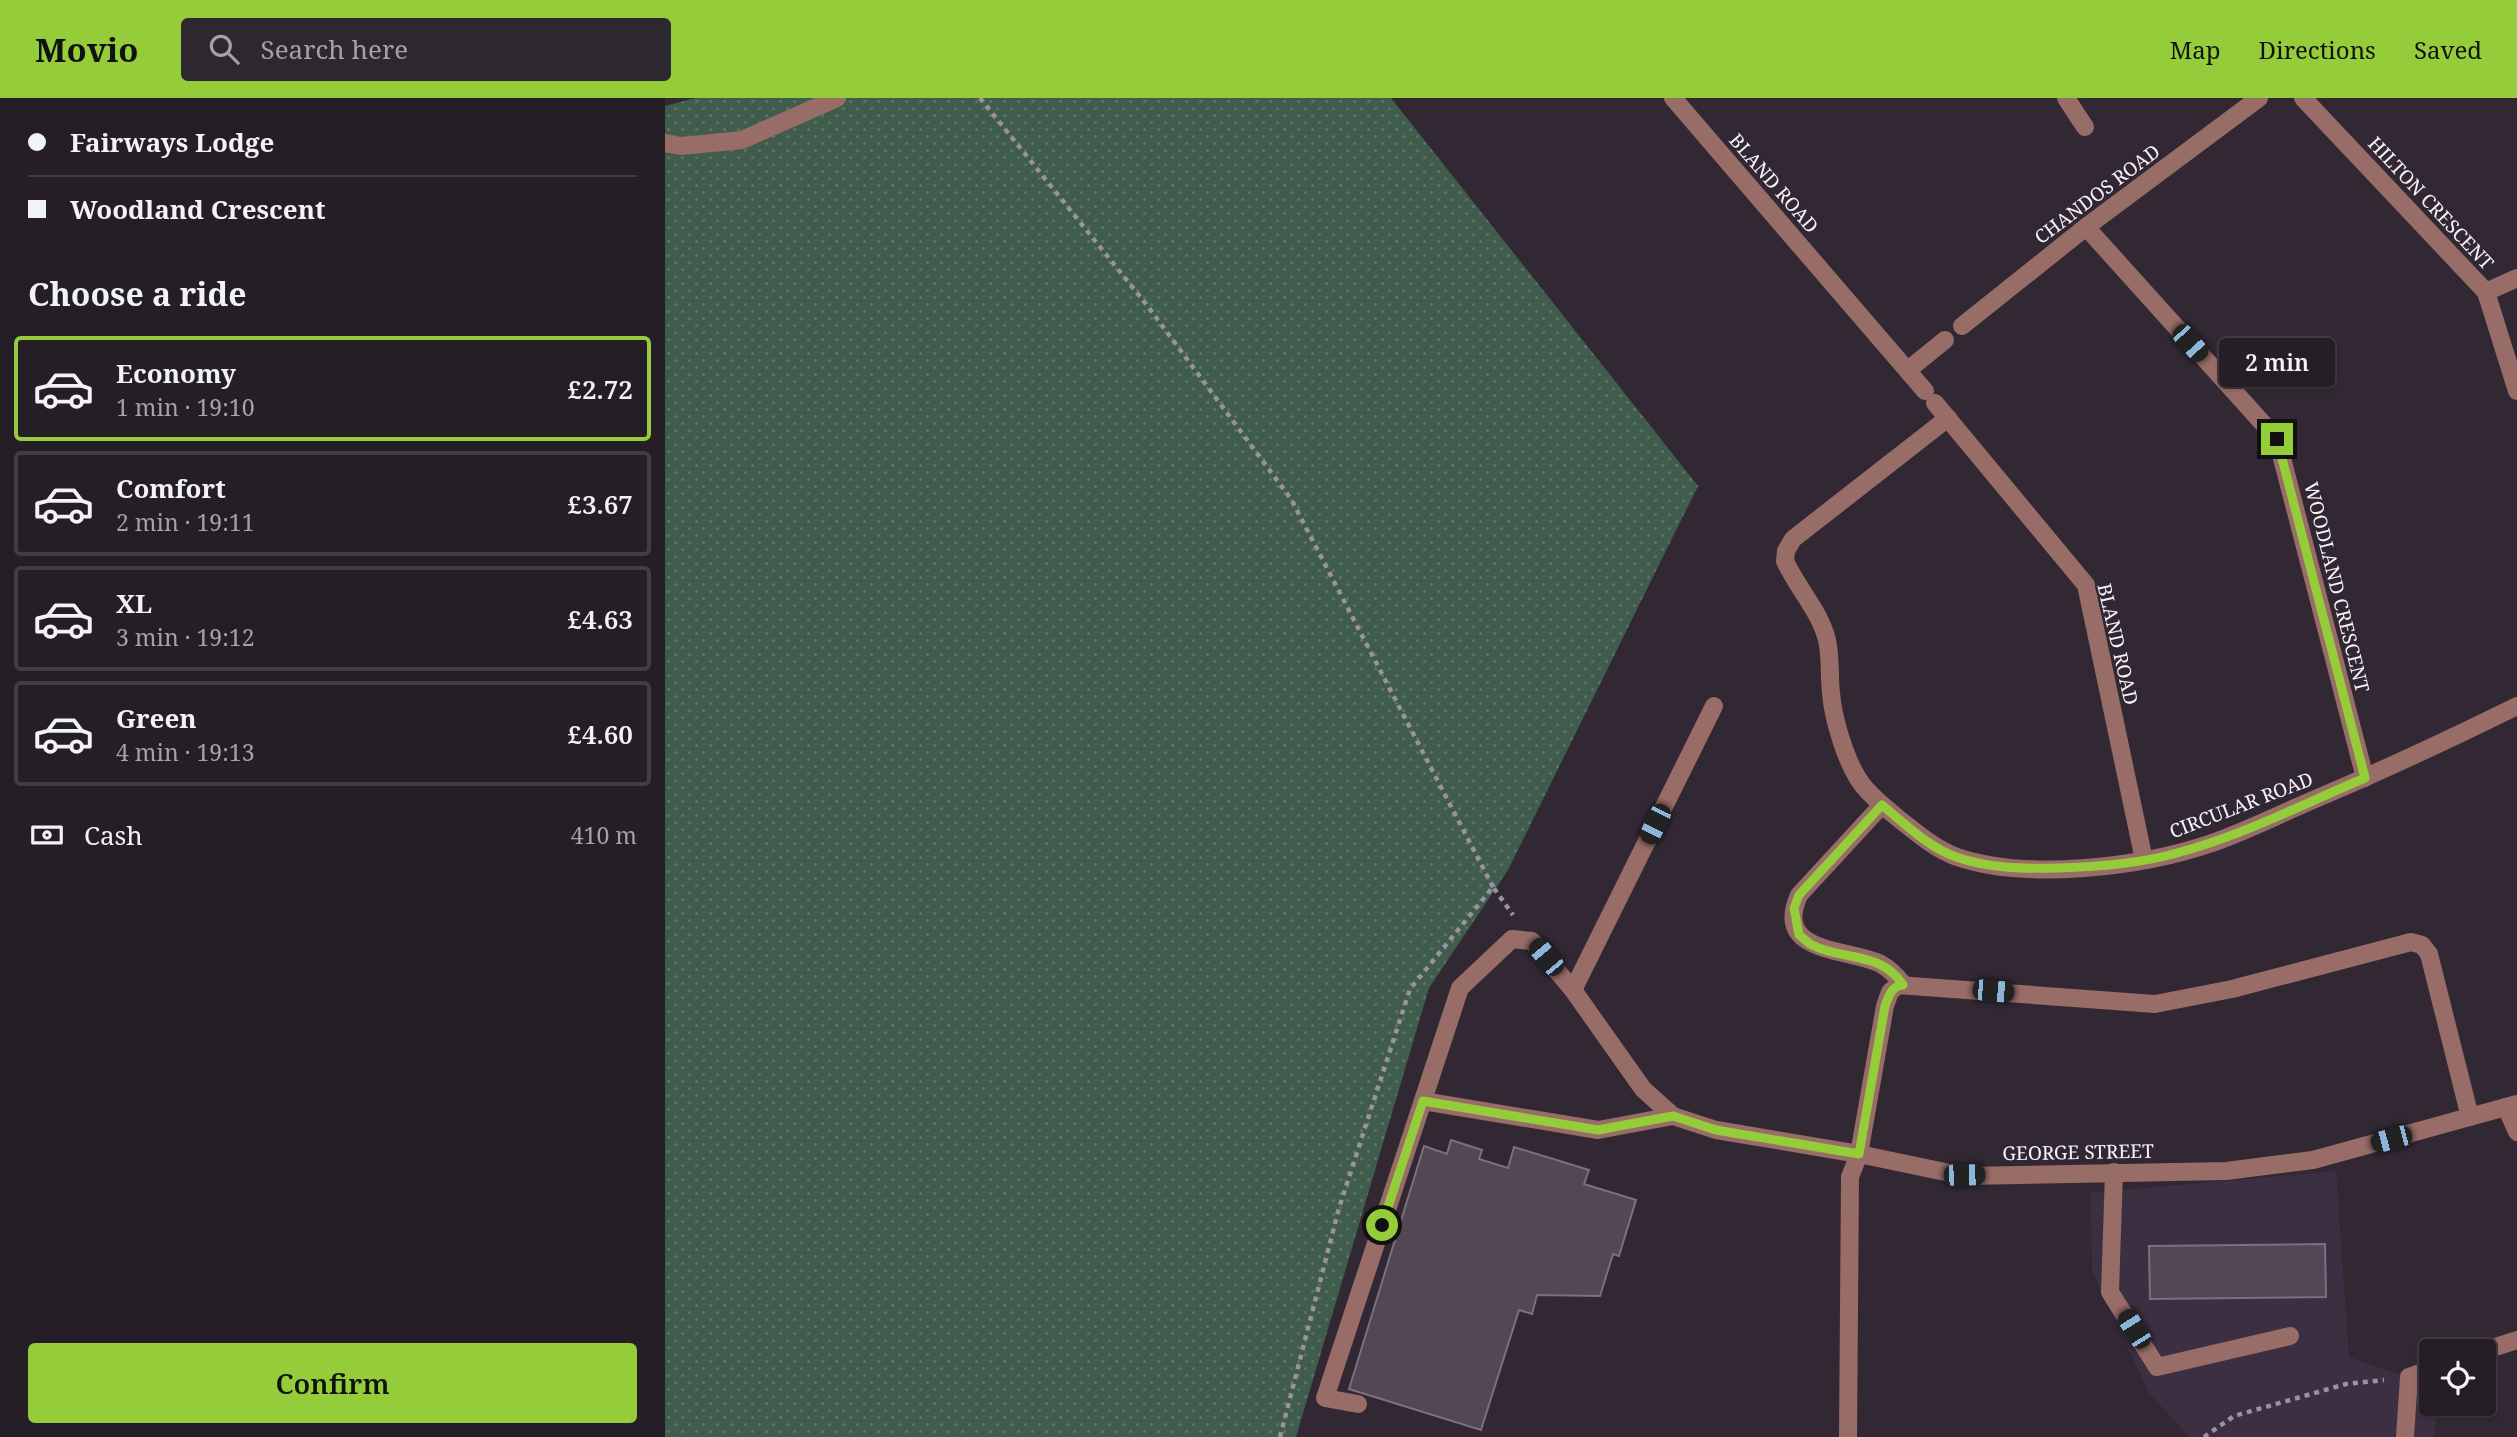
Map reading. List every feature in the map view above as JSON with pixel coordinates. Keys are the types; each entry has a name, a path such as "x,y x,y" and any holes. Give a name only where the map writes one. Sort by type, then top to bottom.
{"street":[{"path":"665,143 681,146 742,140 838,98"},
{"name":"BLAND ROAD","path":"1673,98 1908,370 2086,585 2144,860"},
{"path":"2066,98 2085,127"},
{"name":"CHANDOS ROAD","path":"1962,326 2086,227 2259,98"},
{"name":"HILTON CRESCENT","path":"2303,98 2486,292 2517,391"},
{"name":"WOODLAND CRESCENT","path":"2086,227 2277,439 2365,778"},
{"path":"2486,292 2517,278"},
{"path":"1908,370 1945,340"},
{"name":"CIRCULAR ROAD","path":"1948,418 1793,539 1786,551 1785,561 1819,619 1828,642 1831,695 1847,756 1861,783 1882,805 1924,840 1955,856 1990,865 2024,869 2078,868 2144,860 2214,842 2516,711"},
{"path":"1573,990 1714,706"},
{"path":"1882,805 1799,895 1794,908 1794,921 1799,935 1812,945 1877,962 1895,972 1903,985"},
{"path":"1358,1404 1325,1398 1460,988 1512,939 1532,941"},
{"name":"GEORGE STREET","path":"1532,941 1573,990 1643,1089 1673,1116 1716,1130 1964,1175 2226,1171 2269,1167 2313,1160 2512,1105"},
{"path":"1848,1437 1850,1177 1859,1154 1885,1006 1890,992 1898,985 2155,1004 2232,989 2411,942 2422,945 2429,954 2470,1117"},
{"path":"1423,1101 1598,1130 1673,1116"},
{"path":"2512,1105 2517,1132"},
{"path":"2114,1172 2110,1292 2157,1367 2290,1336"},
{"path":"2496,1347 2517,1340"},
{"path":"2405,1437 2409,1377 2419,1373"}],"path":[{"path":"980,98 1146,304 1290,499 1493,887 1532,941"},
{"path":"1280,1437 1339,1208 1410,989 1493,887"},
{"path":"2204,1437 2234,1416 2346,1384 2409,1377"}],"shaded area":[{"path":"2336,1171 2349,1357 2419,1382 2419,1416 2436,1416 2435,1437 2189,1437 2149,1393 2092,1271 2091,1193"}],"green space":[{"path":"695,98 1391,98 1698,486 1508,870 1429,988 1296,1437 665,1437 665,106"}],"building":[{"path":"1451,1140 1482,1150 1479,1159 1508,1168 1514,1147 1589,1170 1584,1184 1636,1200 1619,1256 1613,1254 1600,1296 1537,1295 1532,1314 1519,1310 1481,1430 1349,1389 1424,1146 1447,1154"},
{"path":"2325,1244 2326,1297 2150,1299 2149,1246"}],"route":[{"path":"1382,1225 1423,1101 1598,1130 1673,1116 1716,1130 1859,1154 1885,1006 1890,992 1898,985 1903,985 1895,972 1877,962 1812,945 1799,935 1794,921 1794,908 1799,895 1882,805 1924,840 1955,856 1990,865 2024,869 2078,868 2144,860 2214,842 2365,778 2277,439"}]}
